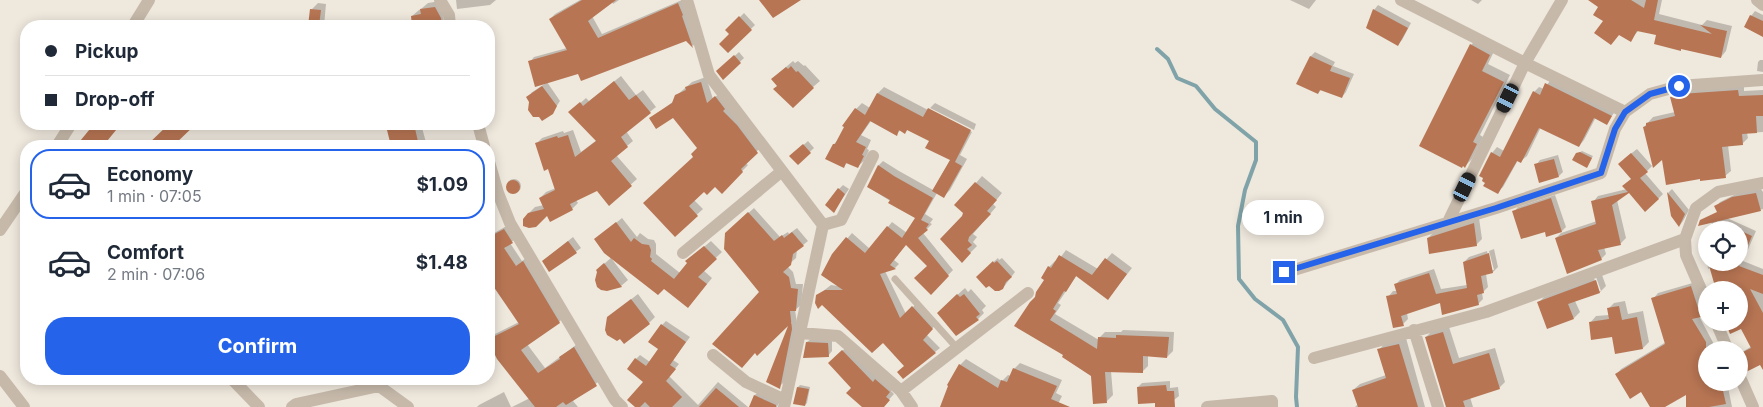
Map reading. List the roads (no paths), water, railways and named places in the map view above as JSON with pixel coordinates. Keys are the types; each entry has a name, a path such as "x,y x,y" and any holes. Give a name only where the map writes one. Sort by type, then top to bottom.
{"street":[{"path":"137,20 149,0"},
{"path":"440,0 450,14 450,20"},
{"path":"687,0 709,75 823,225 784,403 746,382 713,355"},
{"path":"1401,0 1625,112"},
{"path":"1448,222 1525,63 1562,0"},
{"path":"1756,0 1763,5"},
{"path":"1284,272 1601,173 1615,129 1625,112 1650,94 1679,86 1763,80"},
{"path":"823,225 841,220 873,156"},
{"path":"683,253 782,171"},
{"path":"1698,283 1686,255 1685,239 1696,208 1718,192 1763,183"},
{"path":"495,197 615,400 622,407"},
{"path":"0,230 20,201"},
{"path":"1314,358 1486,312 1685,239"},
{"path":"901,391 1028,293"},
{"path":"1414,330 1438,407"},
{"path":"800,333 838,336 901,391 912,407"},
{"path":"0,376 24,407"},
{"path":"238,385 259,407"},
{"path":"292,407 296,404 378,386 408,407"},
{"path":"1745,391 1752,407"},
{"path":"1206,407 1272,401 1272,407"}],"lane":[{"path":"895,279 957,348"}],"waterway":[{"path":"1157,49 1168,59 1177,78 1196,86 1215,109 1256,142 1256,160 1245,190 1238,226 1239,279 1255,299 1283,320 1298,347 1297,407"}]}
